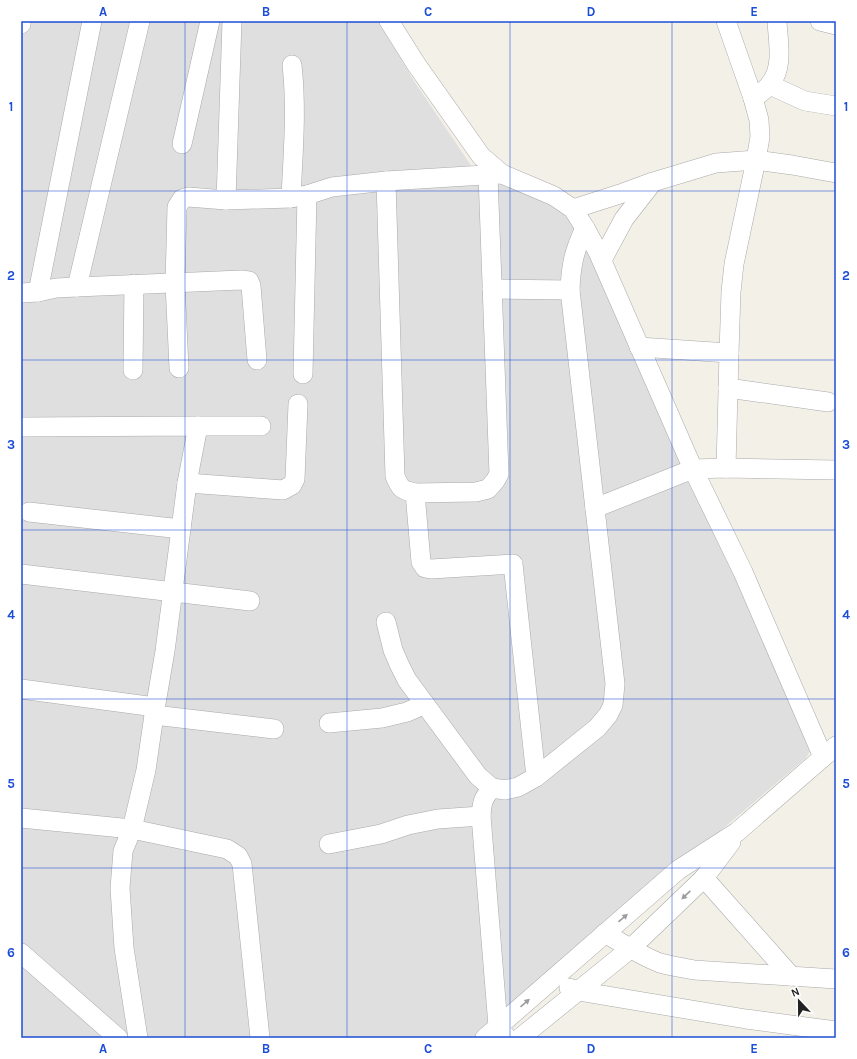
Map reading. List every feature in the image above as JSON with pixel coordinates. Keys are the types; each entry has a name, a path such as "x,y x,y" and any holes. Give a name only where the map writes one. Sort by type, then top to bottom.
{"street":[{"path":"92,21 30,292 56,288 134,284 241,280 249,281 251,286 257,360"},
{"path":"77,287 140,21"},
{"path":"182,144 210,21"},
{"path":"226,200 231,21"},
{"path":"386,181 395,476 400,487 405,491 415,493 476,492 488,489 499,474 492,289 495,174 416,64 389,21"},
{"path":"726,21 753,98 759,120 760,136 734,264 731,292 726,468"},
{"path":"753,98 770,85 777,73 779,61 777,21"},
{"path":"820,21 836,25"},
{"path":"292,65 299,196 303,374"},
{"path":"770,85 805,101 836,106"},
{"path":"572,209 716,163 756,160 836,173"},
{"path":"179,368 175,283 177,207 182,199 188,197 226,200 299,196 332,187 386,181 495,174 554,196 572,209 585,228 602,260 638,346 693,469 829,752 737,832 678,870 549,982 497,1034"},
{"path":"602,260 624,219 653,182"},
{"path":"386,622 393,650 407,680 478,776 492,788 505,790 518,787 536,777 597,728 608,716 613,705 615,684 570,290 571,269 574,254 585,228"},
{"path":"133,370 134,284"},
{"path":"492,289 570,290"},
{"path":"638,346 729,353"},
{"path":"728,388 828,402"},
{"path":"187,483 283,490 292,486 295,479 298,404"},
{"path":"138,1038 124,948 120,888 123,851 132,829 146,770 154,711 165,651 187,483 198,426"},
{"path":"21,427 261,426"},
{"path":"595,508 693,469 726,468 836,470"},
{"path":"415,493 422,562 425,568 431,569 513,564 536,777"},
{"path":"29,512 181,529"},
{"path":"21,574 250,601"},
{"path":"21,689 274,729"},
{"path":"329,723 382,718 407,712 425,704"},
{"path":"492,788 484,796 481,816 497,1034"},
{"path":"329,844 381,834 408,825 438,819 481,816"},
{"path":"21,818 132,829 227,849 238,856 242,864 260,1038"},
{"path":"520,1038 630,948 704,878 737,832"},
{"path":"704,878 792,976"},
{"path":"605,933 630,948 660,962 676,967 694,970 836,979"},
{"path":"21,953 118,1038"},
{"path":"549,982 578,990 746,1019 836,1031"}],"shaded area":[{"path":"21,21 378,21 414,81 474,170 577,217 811,749 806,758 476,1038 21,1037"}]}
